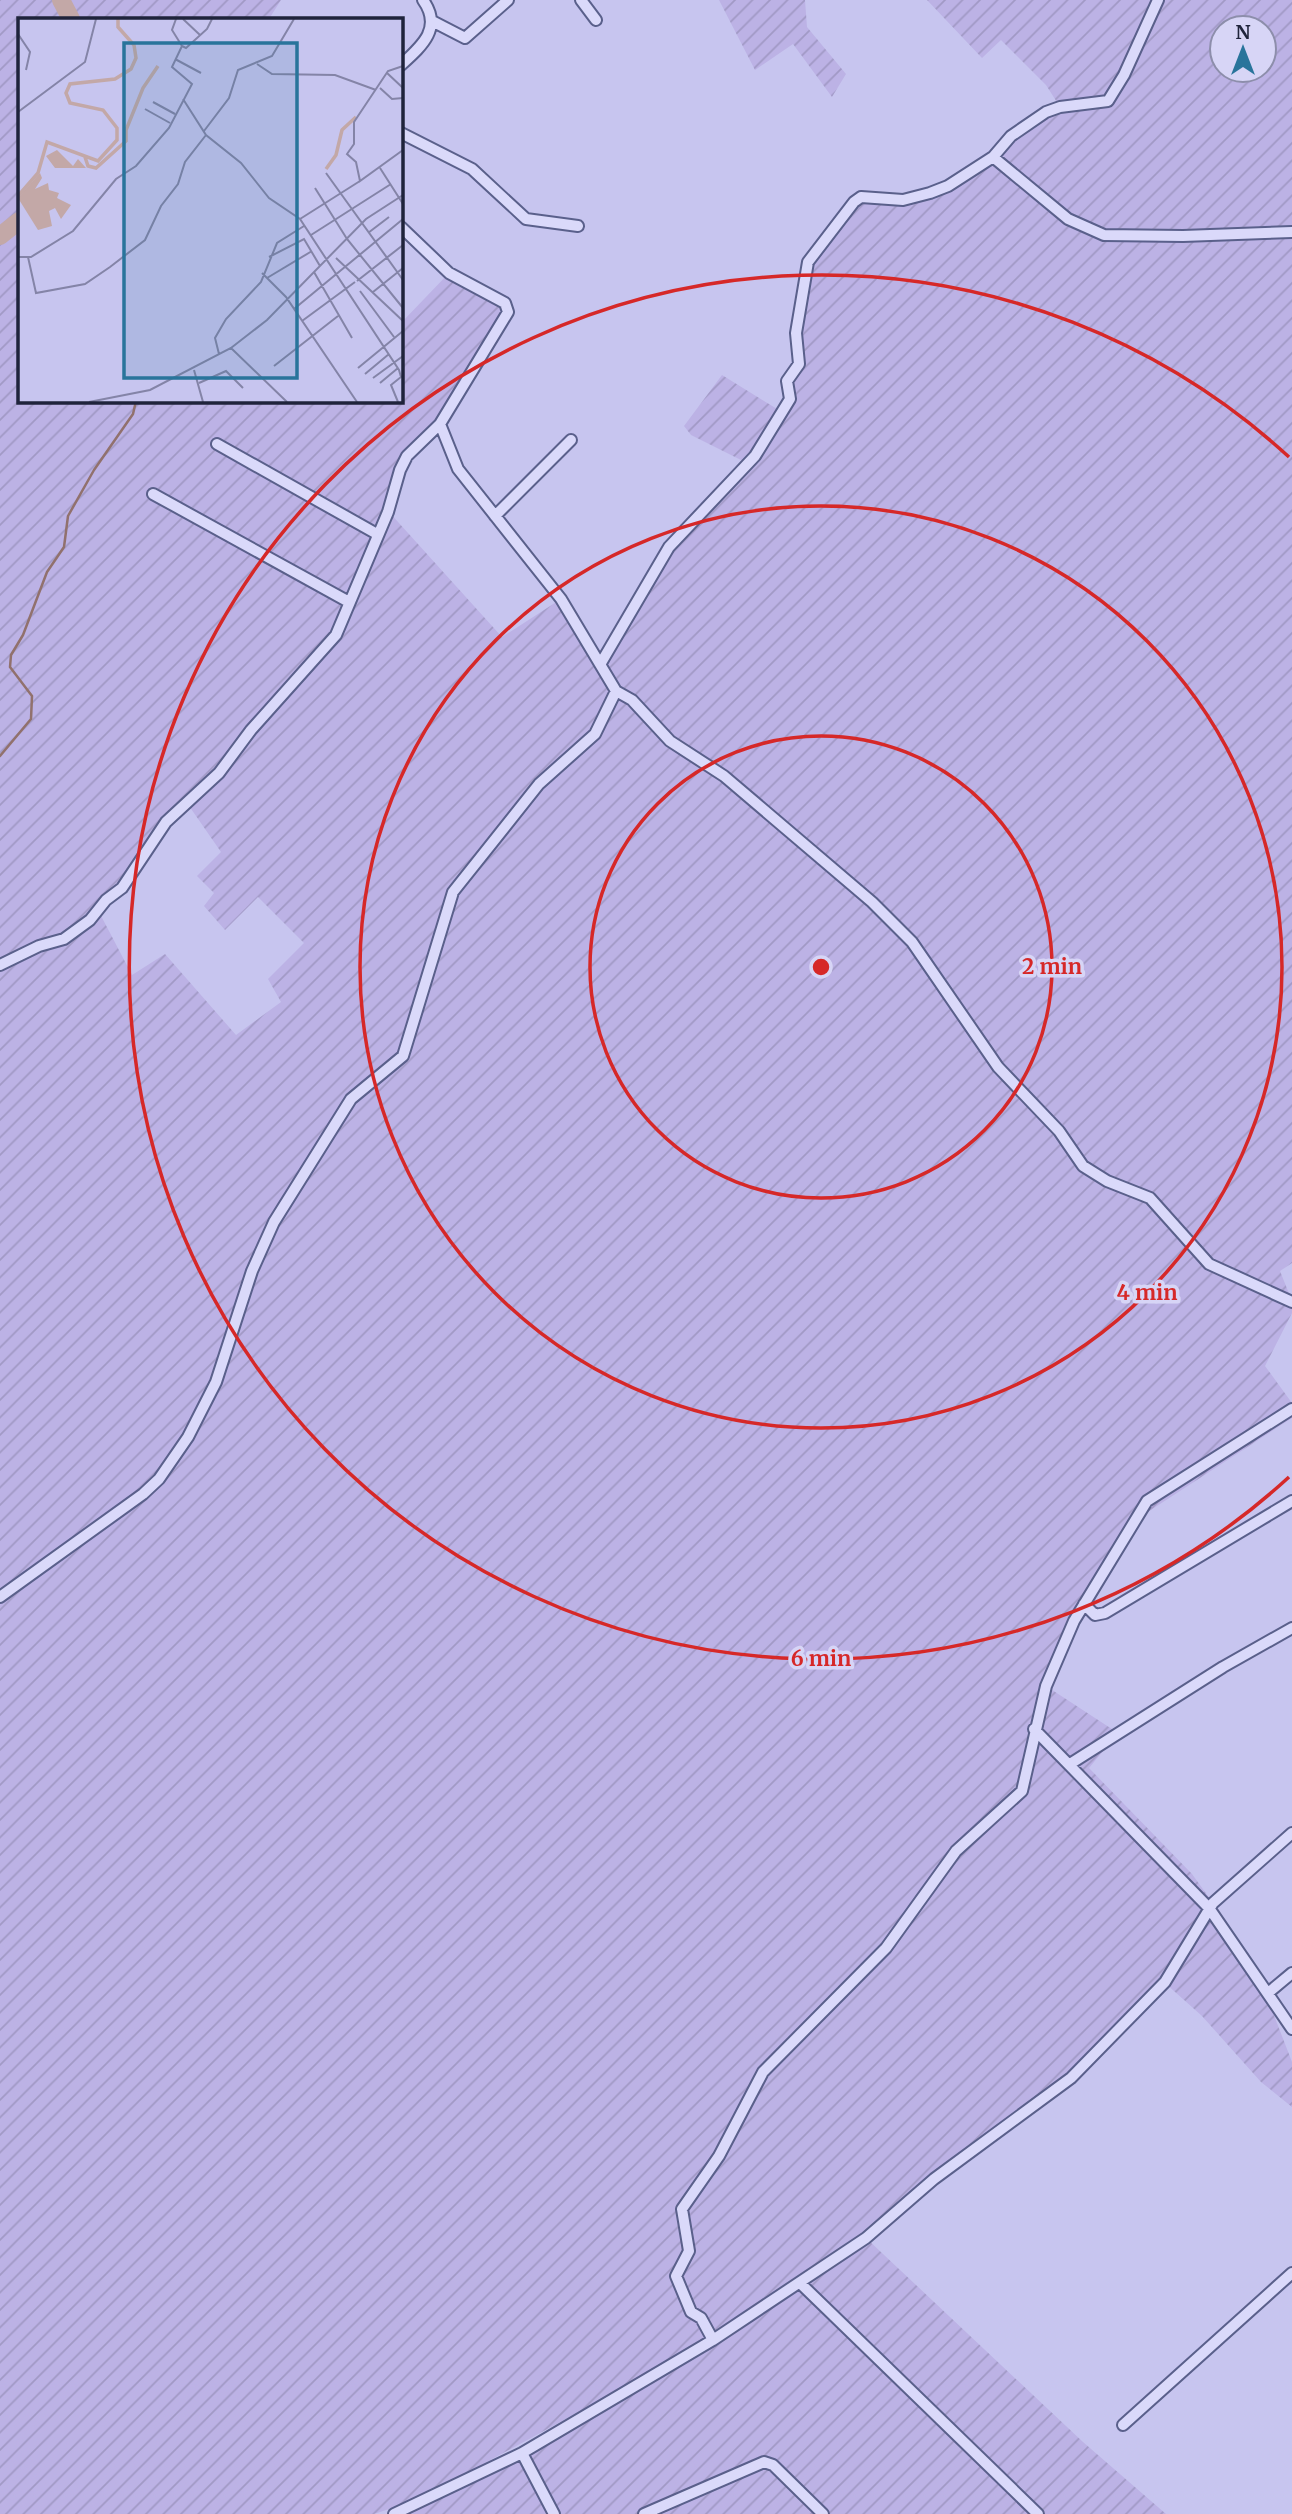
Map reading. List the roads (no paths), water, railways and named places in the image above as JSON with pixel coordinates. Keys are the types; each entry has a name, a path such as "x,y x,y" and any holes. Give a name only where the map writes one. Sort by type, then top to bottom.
{"street":[{"path":"402,64 429,36 432,22 423,0"},
{"path":"432,22 465,38 508,0"},
{"path":"582,0 596,20"},
{"path":"601,663 670,547 755,456 783,413 790,400 788,381 799,364 797,323 808,262 855,202 861,197 888,200 919,197 948,186 993,158 1011,136 1046,111 1108,101 1124,75 1158,0"},
{"path":"402,133 472,169 526,219 578,226"},
{"path":"993,158 1068,219 1104,235 1196,236 1292,232"},
{"path":"0,965 78,931 106,900 122,888 166,821 219,773 251,730 336,635 388,512 393,488 407,456 440,424 486,351 506,316 508,307 449,273 402,228"},
{"path":"440,424 458,469 561,599 616,691 632,700 670,741 724,776 872,902 912,942 998,1067 1059,1131 1083,1166 1107,1181 1150,1198 1209,1264 1292,1301"},
{"path":"495,516 571,440"},
{"path":"217,444 377,534"},
{"path":"153,494 349,602"},
{"path":"0,1597 144,1494 159,1479 188,1437 216,1382 252,1271 274,1222 351,1099 403,1056 453,892 539,784 595,734 616,691"},
{"path":"713,2340 701,2318 691,2312 676,2276 689,2251 682,2223 682,2209 719,2156 763,2072 886,1948 957,1851 1021,1791 1046,1686 1084,1604 1147,1501 1292,1409"},
{"path":"1084,1604 1095,1615 1105,1613 1292,1502"},
{"path":"1070,1764 1223,1667 1292,1628"},
{"path":"1034,1729 1209,1908 1292,2029"},
{"path":"394,2514 522,2453 713,2340 801,2284 873,2233 934,2179 1071,2078 1165,1982 1209,1908 1292,1833"},
{"path":"1268,1993 1292,1973"},
{"path":"1123,2425 1292,2273"},
{"path":"801,2284 1038,2514"},
{"path":"522,2453 554,2514"},
{"path":"645,2514 764,2462 773,2465 823,2514"}],"waterway":[{"path":"61,0 70,18"},
{"path":"0,236 18,222"},
{"path":"0,756 31,719 32,696 10,667 11,655 23,635 47,572 64,547 68,516 94,470 133,414 136,402"}]}
